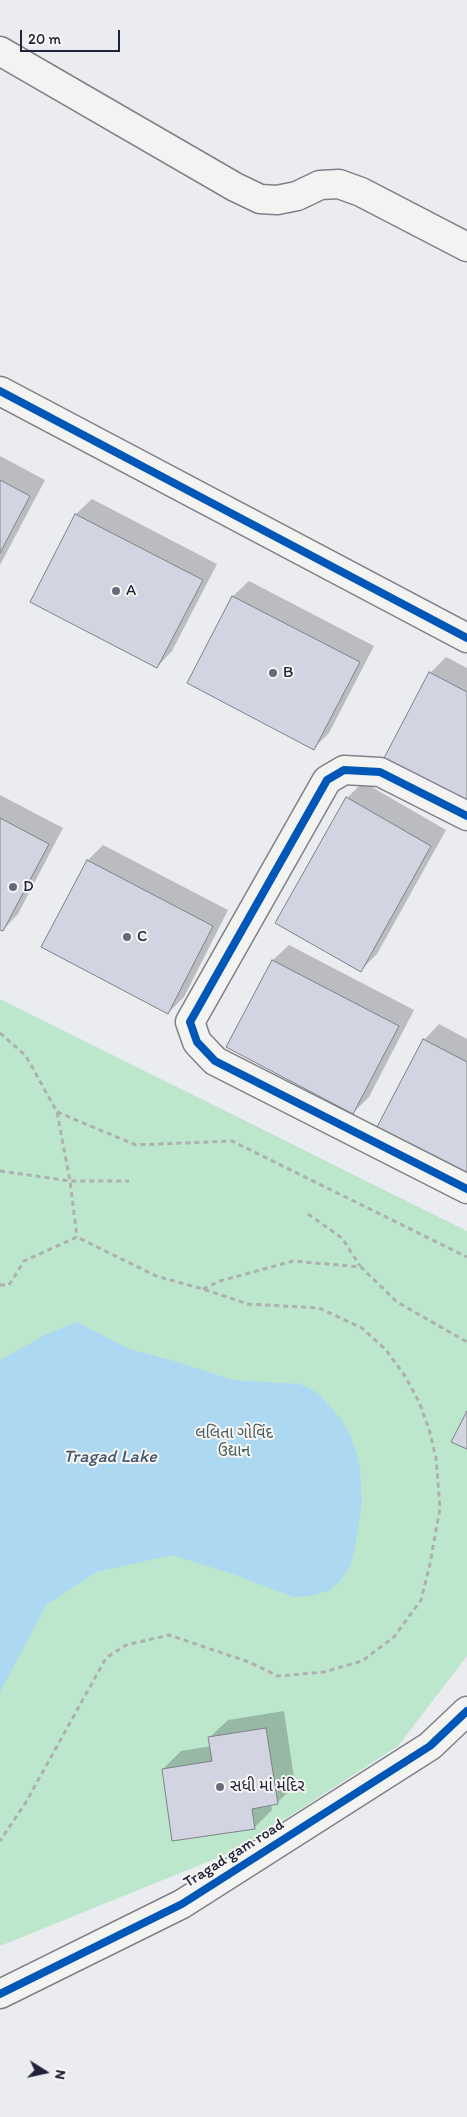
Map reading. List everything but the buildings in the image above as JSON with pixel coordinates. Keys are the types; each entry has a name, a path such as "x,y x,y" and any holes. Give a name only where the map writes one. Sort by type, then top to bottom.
{"street":[{"path":"0,51 227,182 260,199 277,200 297,196 320,185 339,184 361,192 467,247"},
{"path":"0,391 467,638"},
{"path":"467,816 380,772 344,770 326,780 190,1022 197,1042 215,1061 467,1189"},
{"name":"Tragad gam road","path":"0,1994 182,1904 430,1746 467,1711"}],"path":[{"path":"0,1033 26,1056 57,1112 70,1181 77,1237"},
{"path":"57,1112 136,1145 232,1141 467,1257"},
{"path":"0,1171 70,1181 129,1181"},
{"path":"308,1214 342,1238 361,1267 397,1302 467,1342"},
{"path":"0,1285 9,1285 24,1261 77,1237"},
{"path":"0,1841 26,1802 106,1658 126,1644 169,1635 249,1662 278,1676 324,1672 362,1661 394,1637 421,1600 430,1564 440,1508 436,1458 430,1429 419,1402 405,1376 386,1350 362,1328 319,1308 248,1304 156,1276 77,1237"},
{"path":"203,1289 220,1281 293,1261 361,1267"}],"green space":[{"name":"લલિતા ગોવિંદ ઉદ્યાન","path":"0,999 467,1231 467,1656 398,1746 237,1850 0,1946"}],"water":[{"name":"Tragad Lake","path":"77,1322 129,1349 233,1380 300,1384 318,1393 341,1419 350,1434 356,1452 360,1469 362,1504 355,1547 350,1567 339,1582 328,1591 310,1596 293,1597 233,1574 172,1555 97,1572 47,1604 0,1692 0,1360 45,1335"}],"cycle path":[{"path":"0,391 467,638"},
{"path":"467,816 380,772 344,770 327,780 190,1022 197,1042 215,1061 467,1189"},
{"path":"0,1994 182,1904 430,1746 467,1711"}],"place":[{"name":"A","path":"116,591"},
{"name":"B","path":"273,673"},
{"name":"D","path":"13,887"},
{"name":"C","path":"127,937"},
{"name":"સધી માં મંદિર","path":"220,1787"}]}
